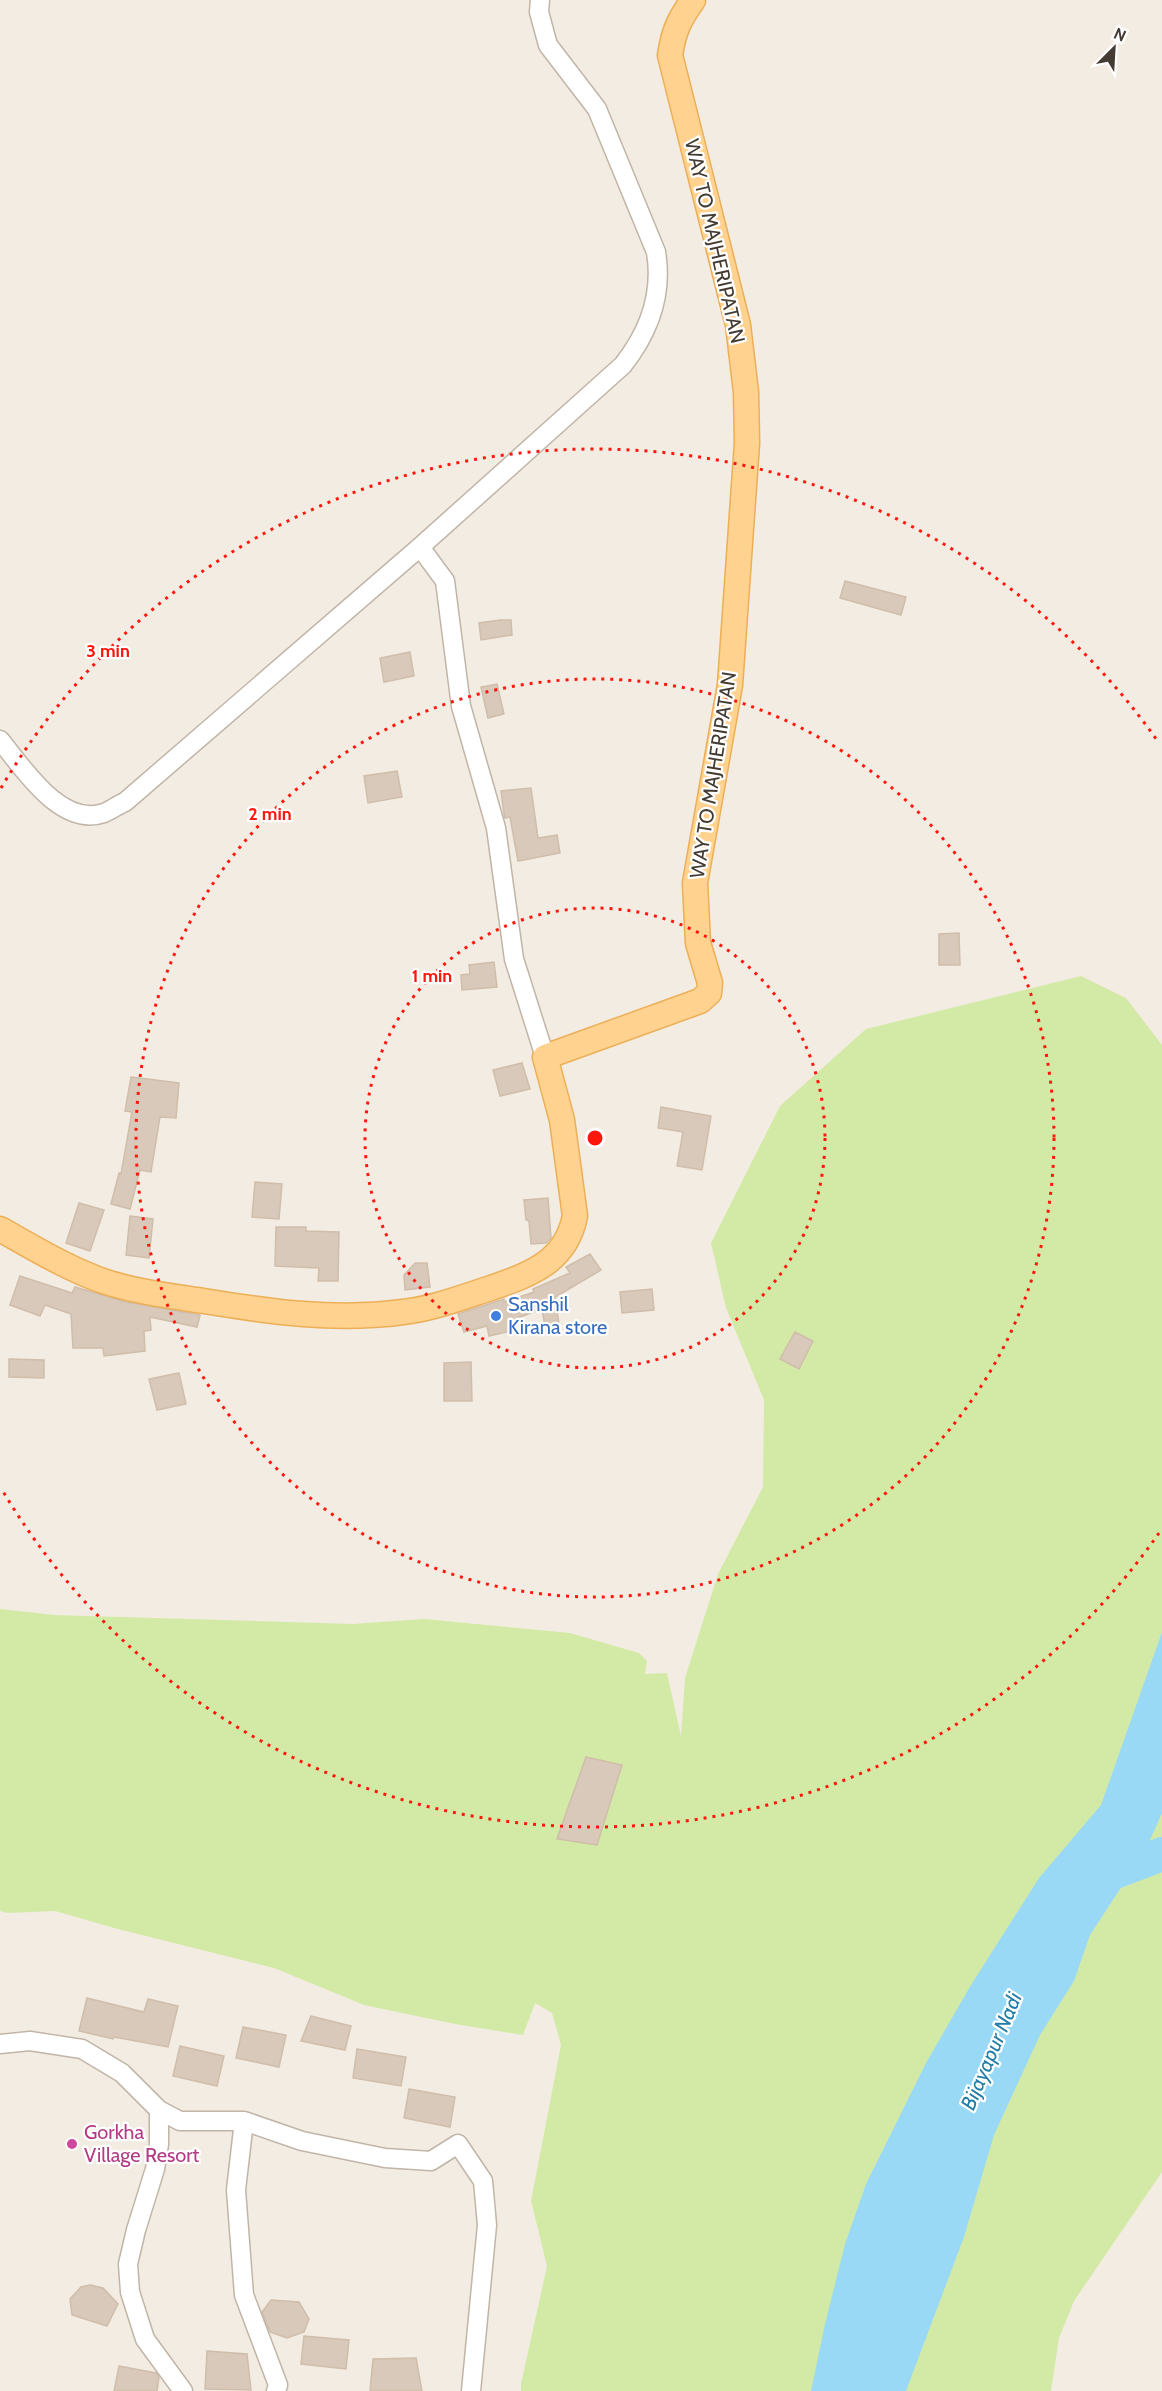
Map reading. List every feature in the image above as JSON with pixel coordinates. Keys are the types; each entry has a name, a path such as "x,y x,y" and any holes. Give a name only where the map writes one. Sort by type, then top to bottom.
{"main road":[{"name":"WAY TO MAJHERIPATAN","path":"545,1057 700,1001 709,993 710,983 699,943 695,883 730,685 747,443 746,392 738,325 670,55 678,20 693,0"},
{"path":"0,1229 68,1266 107,1282 165,1295 293,1314 345,1315 405,1312 478,1292 524,1276 549,1261 565,1246 572,1229 575,1216 562,1120 545,1057"}],"street":[{"path":"0,740 47,795 62,807 81,814 102,814 125,802 420,547 623,365 639,344 650,321 657,293 659,269 656,252 597,109 548,45 539,12 540,0"},
{"path":"420,547 445,581 461,706 495,828 514,959 545,1057"},
{"path":"0,2044 30,2041 81,2049 122,2073 159,2110 180,2121 244,2121 302,2141 385,2158 431,2161 458,2144 483,2181 487,2224 471,2391"},
{"path":"159,2110 159,2144 155,2169 128,2264 130,2292 145,2340 183,2391"},
{"path":"244,2121 236,2190 244,2295 278,2385 276,2391"}],"green space":[{"path":"1081,976 1126,998 1162,1045 1162,2172 1074,2301 1059,2338 1051,2391 521,2391 547,2266 531,2201 561,2045 552,2013 535,2003 523,2035 455,2024 364,2005 274,1968 55,1911 7,1913 0,1911 0,1609 54,1615 353,1624 424,1619 570,1633 639,1653 647,1661 645,1674 667,1673 681,1736 685,1678 718,1574 763,1487 764,1400 726,1308 711,1243 780,1106 866,1029"}],"water":[{"name":"Bijayapur Nadi","path":"1162,1632 1162,1813 1145,1851 1090,1935 1074,1981 1040,2035 994,2135 964,2237 906,2391 811,2391 845,2244 866,2184 926,2063 971,1985 1039,1878 1101,1805"}],"building":[{"path":"845,581 906,597 901,615 840,598"},
{"path":"511,620 512,635 481,640 479,623"},
{"path":"410,652 414,676 384,682 380,658"},
{"path":"497,684 504,714 488,718 481,687"},
{"path":"397,771 402,797 368,803 364,776"},
{"path":"531,788 538,838 557,835 560,853 518,861 510,817 505,818 501,791"},
{"path":"959,933 960,965 939,965 939,934"},
{"path":"494,962 497,987 462,990 461,975 470,974 469,965"},
{"path":"522,1063 530,1089 500,1096 493,1070"},
{"path":"131,1077 179,1083 176,1118 160,1117 151,1172 140,1170 130,1209 111,1204 119,1173 121,1174 132,1112 125,1111"},
{"path":"661,1107 711,1116 702,1170 677,1166 683,1132 658,1128"},
{"path":"255,1182 282,1184 279,1219 252,1217"},
{"path":"548,1198 551,1238 546,1243 531,1244 524,1200"},
{"path":"79,1203 104,1210 90,1251 66,1243"},
{"path":"130,1216 153,1219 149,1258 126,1255"},
{"path":"276,1227 306,1227 306,1231 339,1232 338,1281 318,1281 319,1268 275,1266"},
{"path":"590,1254 601,1270 552,1299 555,1298 559,1324 545,1326 542,1309 509,1321 511,1331 489,1336 487,1326 464,1332 458,1314 534,1292 533,1289 570,1273 566,1267"},
{"path":"415,1263 427,1263 430,1287 405,1290 404,1275"},
{"path":"20,1276 72,1293 75,1287 126,1302 200,1315 197,1327 150,1317 151,1330 144,1331 145,1351 104,1356 103,1348 73,1348 71,1314 45,1305 40,1316 10,1305"},
{"path":"652,1289 654,1310 622,1313 620,1292"},
{"path":"795,1332 813,1341 799,1369 780,1359"},
{"path":"9,1359 44,1360 44,1378 9,1377"},
{"path":"471,1362 472,1401 444,1401 444,1363"},
{"path":"179,1373 186,1404 157,1410 149,1379"},
{"path":"586,1757 622,1765 597,1845 557,1839"},
{"path":"87,1998 144,2012 148,1999 178,2006 168,2047 114,2037 113,2039 79,2031"},
{"path":"311,2016 351,2026 345,2050 301,2041"},
{"path":"243,2027 286,2035 279,2067 236,2058"},
{"path":"180,2046 224,2056 217,2086 173,2076"},
{"path":"357,2049 406,2057 401,2086 353,2078"},
{"path":"409,2089 455,2097 450,2127 404,2118"},
{"path":"90,2285 103,2288 118,2304 107,2326 72,2315 70,2299 81,2287"},
{"path":"271,2300 299,2302 309,2319 304,2332 287,2338 270,2332 262,2312"},
{"path":"304,2336 349,2340 346,2369 301,2364"},
{"path":"207,2351 247,2354 251,2390 205,2389"},
{"path":"416,2358 422,2391 370,2391 373,2359"},
{"path":"119,2366 156,2373 159,2377 157,2391 114,2391"}],"waterway":[{"path":"1092,1881 1162,1854"}],"place":[{"name":"Sanshil Kirana store","path":"496,1316"},
{"name":"Gorkha Village Resort","path":"72,2144"}]}
